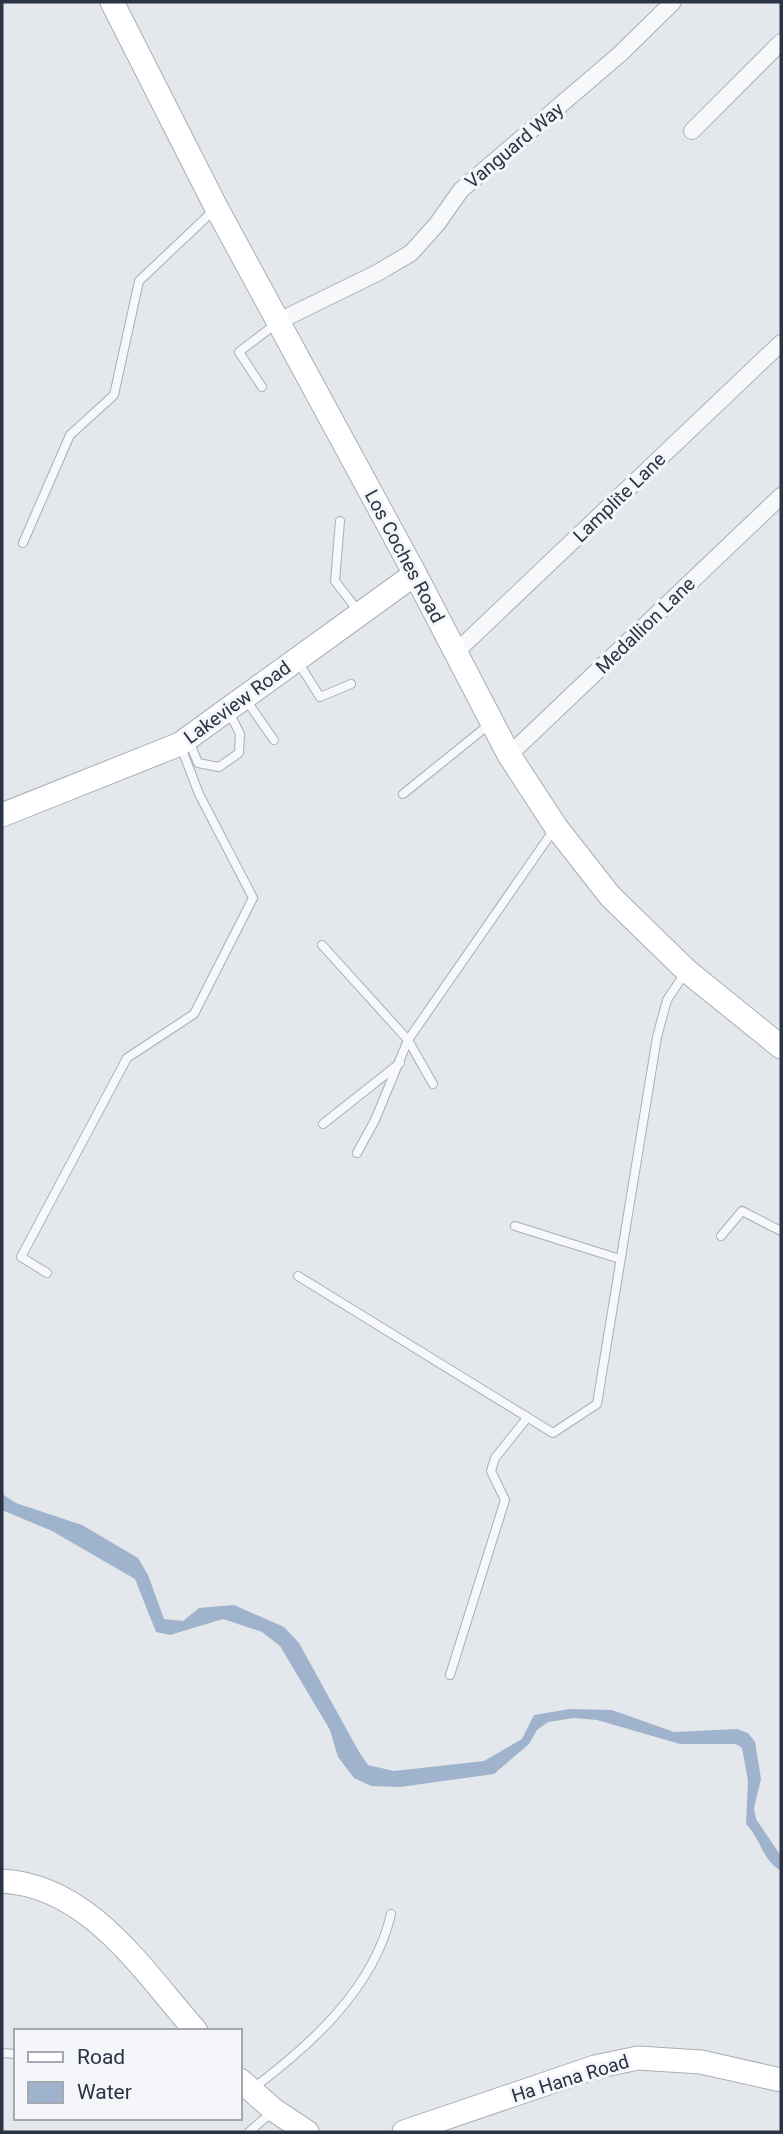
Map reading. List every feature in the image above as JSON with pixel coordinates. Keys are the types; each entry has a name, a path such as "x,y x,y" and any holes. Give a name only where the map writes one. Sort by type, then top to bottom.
{"main road":[{"name":"Los Coches Road","path":"112,2 216,208 415,574 509,755 556,827 610,896 687,971 781,1047"},
{"name":"Lakeview Road","path":"2,815 184,741 415,574"},
{"path":"2,1881 22,1882 80,1907 100,1923 194,2029"},
{"name":"Ha Hana Road","path":"417,2130 595,2067 638,2058 701,2062 781,2080"},
{"path":"245,2085 274,2110 307,2132"}],"street":[{"name":"Vanguard Way","path":"279,321 411,253 437,224 461,190 620,54 673,2"},
{"path":"692,131 781,42"},
{"name":"Lamplite Lane","path":"456,652 781,343"},
{"name":"Medallion Lane","path":"509,755 781,496"}],"lane":[{"path":"23,543 70,435 114,395 139,281 216,208"},
{"path":"262,387 239,352 279,321"},
{"path":"340,521 335,581 360,614"},
{"path":"297,659 320,697 351,684"},
{"path":"236,703 274,740"},
{"path":"184,741 198,763 219,767 239,753 240,734 236,703"},
{"path":"403,794 491,723"},
{"path":"47,1273 21,1257 127,1058 194,1014 253,898 199,794 184,741"},
{"path":"357,1153 400,1063 408,1040 556,827"},
{"path":"321,945 408,1040 433,1084"},
{"path":"298,1276 553,1433 597,1404 657,1037 667,1000 687,971"},
{"path":"323,1124 400,1063"},
{"path":"721,1236 742,1211 781,1231"},
{"path":"515,1226 620,1259"},
{"path":"450,1675 505,1500 491,1471 495,1458 527,1418"},
{"path":"245,2085 286,2063 324,2029 368,1970 386,1937 391,1914"},
{"path":"249,2132 274,2110"}],"water":[{"path":"2,1494 16,1503 82,1525 138,1558 148,1575 164,1619 183,1621 199,1608 234,1605 284,1627 299,1643 368,1765 394,1771 484,1761 522,1739 534,1715 570,1709 612,1710 674,1732 737,1729 748,1733 755,1742 761,1779 754,1808 756,1819 781,1856 781,1871 770,1861 746,1824 748,1781 742,1748 736,1744 680,1744 597,1720 574,1718 548,1722 537,1730 529,1744 494,1774 400,1787 371,1786 354,1778 338,1757 330,1730 280,1646 262,1632 223,1619 170,1635 156,1632 135,1579 52,1531 2,1510"}]}
